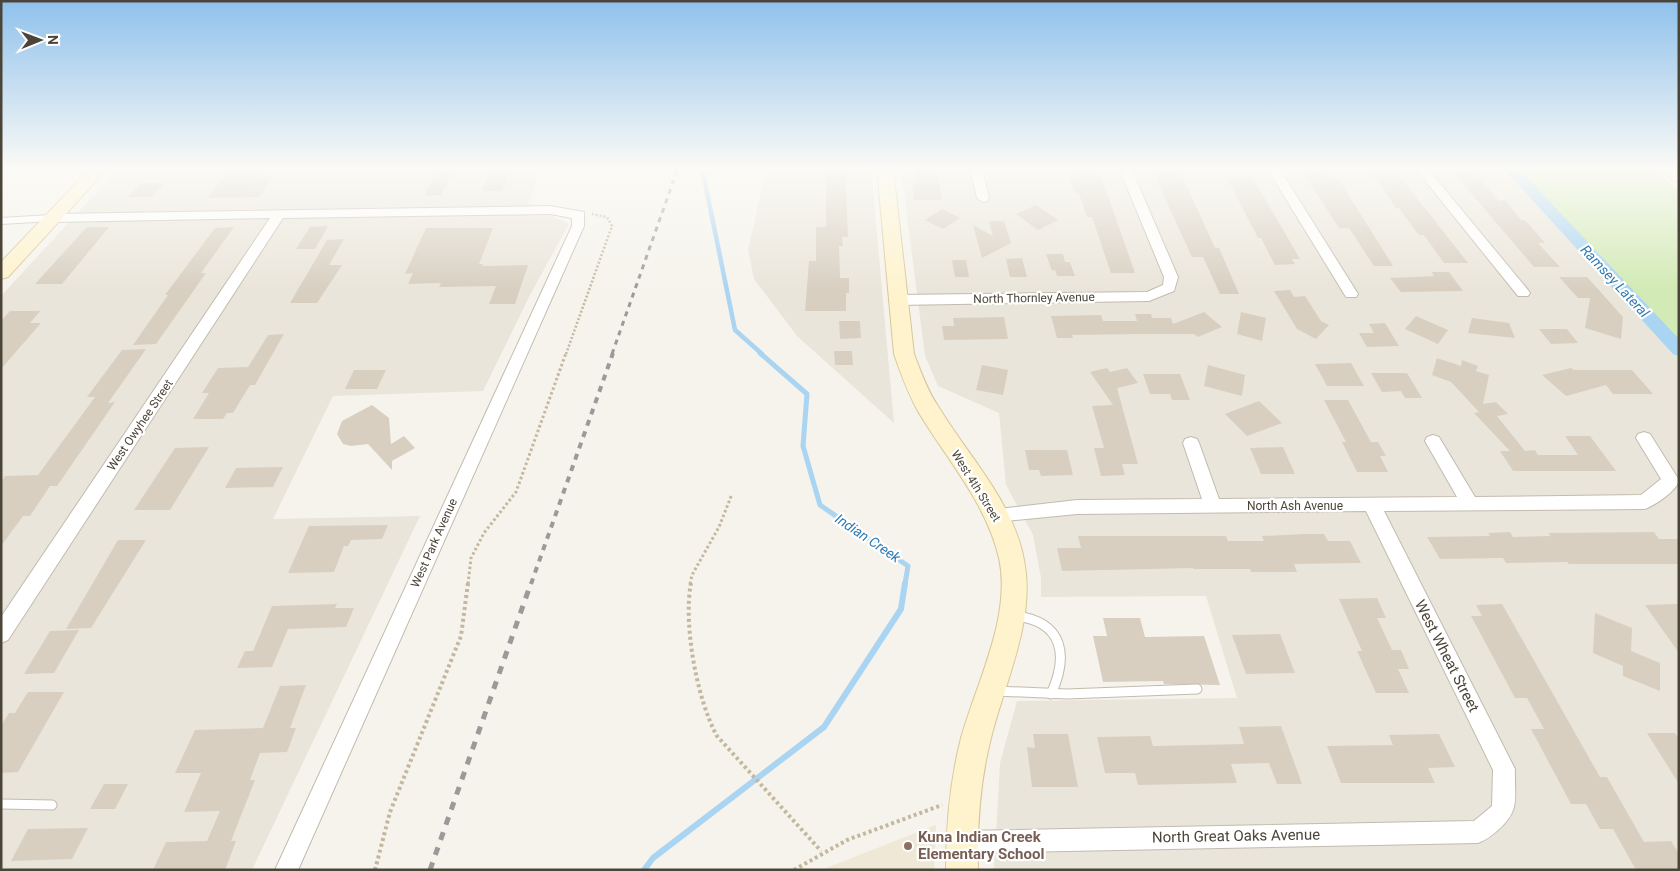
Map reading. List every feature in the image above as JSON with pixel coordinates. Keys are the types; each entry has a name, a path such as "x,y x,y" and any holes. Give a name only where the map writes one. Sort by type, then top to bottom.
{"main road":[{"path":"1,273 62,209"},
{"name":"West 4th Street","path":"889,209 897,300 904,354 910,377 923,402 996,515 1006,537 1012,562 1011,615 975,740 965,798 961,842 962,870"}],"street":[{"path":"1142,209 1171,277 1169,288"},
{"path":"1298,209 1351,294"},
{"path":"1454,209 1523,293"},
{"path":"53,218 550,210 579,215"},
{"name":"West Owyhee Street","path":"1,634 279,214"},
{"name":"West Park Avenue","path":"286,870 578,226 579,215"},
{"name":"North Thornley Avenue","path":"897,300 1149,296 1169,288"},
{"name":"North Ash Avenue","path":"996,515 1077,508 1646,502 1671,481 1644,438"},
{"path":"1433,441 1470,504"},
{"path":"1191,443 1213,506"},
{"name":"West Wheat Street","path":"1372,505 1504,768 1503,811"},
{"name":"North Great Oaks Avenue","path":"961,842 1478,832 1503,811"}],"lane":[{"path":"1,221 53,218"},
{"path":"1011,615 1042,622 1051,630 1057,643 1060,662 1058,681 1052,694"},
{"path":"989,690 1052,694 1197,689"},
{"path":"1,804 52,805"}],"path":[{"path":"375,870 390,812 461,636 471,558 484,533 516,492 612,226 607,217 597,214 579,215"},
{"path":"732,494 720,528 692,575 688,613 696,671 708,720 736,758 807,833 820,851"},
{"path":"794,870 820,851 898,819 965,798"}],"shaded area":[{"path":"82,209 527,209 524,216 552,216 569,224 531,293 483,391 333,396 273,519 420,516 252,870 1,870 1,296"},
{"path":"757,209 875,209 894,423 797,336 754,279 748,249"},
{"path":"906,209 1541,209 1679,359 1679,870 994,870 1000,763 1017,701 1237,698 1206,596 1041,597 1041,578 1033,535 1006,485 999,413 938,386 925,356"},
{"name":"Kuna Indian Creek Elementary School","path":"936,825 934,870 824,870 826,868"}],"green space":[{"path":"1541,209 1679,209 1679,359"}],"building":[{"path":"826,209 847,209 848,237 842,237 843,246 839,246 840,278 849,278 849,293 846,293 846,311 805,311 809,261 816,261 816,227 826,227"},
{"path":"942,209 960,218 943,229 925,220"},
{"path":"1028,209 1041,209 1058,220 1038,230 1016,214"},
{"path":"1084,209 1112,209 1135,273 1111,273 1092,217 1087,217"},
{"path":"1170,209 1197,209 1215,248 1219,248 1239,294 1220,294 1203,257 1192,257"},
{"path":"1243,209 1271,209 1300,259 1292,259 1295,264 1275,265 1261,238 1258,238"},
{"path":"1326,209 1357,209 1393,266 1374,266 1349,228 1339,228"},
{"path":"1399,209 1425,209 1468,263 1444,263 1424,235 1419,235"},
{"path":"1484,209 1512,209 1521,220 1525,220 1545,243 1538,243 1560,267 1534,267"},
{"path":"989,221 1004,221 1011,243 982,258 973,225 993,236"},
{"path":"328,226 315,249 296,249 310,227"},
{"path":"87,227 109,227 62,284 35,284"},
{"path":"234,227 201,273 206,273 156,344 133,345 168,295 165,295 215,228"},
{"path":"426,228 493,228 479,264 483,264 482,266 528,265 515,304 489,304 496,286 439,287 441,283 408,284 413,273 405,274"},
{"path":"344,239 329,265 342,265 317,303 290,303 327,240"},
{"path":"1046,254 1063,254 1065,262 1070,262 1075,276 1057,276 1055,270 1052,271"},
{"path":"1022,258 1027,277 1010,277 1006,259"},
{"path":"952,260 966,260 969,277 955,277"},
{"path":"1432,272 1449,272 1463,291 1401,292 1390,278 1434,276"},
{"path":"1559,277 1587,277 1623,317 1621,339 1585,328 1590,298 1578,298"},
{"path":"1290,290 1294,297 1305,296 1321,321 1329,325 1316,339 1297,329 1274,291"},
{"path":"10,311 40,311 30,323 41,323 1,369 1,321"},
{"path":"1204,312 1222,327 1198,337 1194,334 1142,334 1072,335 1073,338 1057,338 1051,316 1101,315 1103,321 1137,321 1135,314 1151,314 1152,318 1171,318 1173,324"},
{"path":"1241,312 1266,318 1262,341 1237,334"},
{"path":"1416,316 1448,330 1438,344 1405,329"},
{"path":"1004,317 1008,339 944,340 942,326 954,326 953,318"},
{"path":"1472,318 1509,323 1515,338 1468,333"},
{"path":"839,321 860,321 861,338 840,339"},
{"path":"1385,323 1399,346 1367,347 1359,333 1374,333 1369,324"},
{"path":"1539,329 1567,329 1578,343 1551,344"},
{"path":"284,334 255,385 250,385 233,413 227,413 223,419 193,419 209,393 202,393 218,368 248,367 268,335"},
{"path":"146,349 108,403 115,402 57,486 50,486 30,516 23,516 1,546 1,482 5,476 38,475 95,397 87,397 122,350"},
{"path":"834,351 852,351 853,365 835,365"},
{"path":"1437,358 1461,366 1462,360 1478,366 1476,371 1489,375 1483,404 1496,402 1508,414 1497,416 1525,451 1535,450 1538,455 1578,455 1565,436 1590,436 1616,471 1513,471 1500,451 1510,451 1474,413 1479,412 1451,382 1432,375"},
{"path":"1351,363 1364,386 1327,386 1315,364"},
{"path":"982,365 1008,370 1003,395 976,390"},
{"path":"1208,365 1245,375 1242,396 1204,386"},
{"path":"1107,368 1110,372 1127,368 1138,383 1117,388 1138,464 1122,464 1125,475 1101,476 1094,448 1104,448 1092,406 1113,405 1090,372"},
{"path":"1571,368 1574,370 1632,370 1653,394 1613,394 1606,385 1566,396 1542,375"},
{"path":"354,370 386,370 377,389 345,389"},
{"path":"1371,373 1407,373 1422,398 1405,398 1401,391 1382,392"},
{"path":"1143,374 1180,374 1190,400 1172,400 1170,394 1150,394"},
{"path":"1324,400 1348,400 1371,442 1378,442 1386,456 1380,456 1388,472 1357,472 1342,442 1346,442"},
{"path":"1259,401 1282,423 1247,436 1225,414"},
{"path":"372,405 389,418 391,444 404,436 415,448 392,461 392,470 368,444 351,446 343,444 337,434 342,421"},
{"path":"209,447 170,510 134,510 175,448"},
{"path":"1283,447 1295,474 1261,474 1250,448"},
{"path":"1025,450 1067,450 1073,475 1041,476 1039,470 1029,470"},
{"path":"283,467 273,487 225,488 236,468"},
{"path":"388,525 382,539 351,540 348,546 344,546 334,572 288,573 309,526"},
{"path":"1510,532 1513,537 1551,536 1548,533 1654,532 1659,539 1679,539 1679,564 1506,563 1503,558 1440,559 1427,537 1490,536 1488,533"},
{"path":"1324,534 1328,541 1350,541 1361,563 1294,564 1297,572 1251,572 1250,569 1193,568 1062,571 1057,548 1081,548 1078,536 1226,536 1228,541 1264,541 1262,536"},
{"path":"118,540 146,540 91,628 66,629"},
{"path":"1377,598 1386,618 1377,618 1392,650 1401,650 1409,669 1398,669 1409,693 1376,693 1357,651 1362,651 1339,599"},
{"path":"337,604 335,608 354,608 346,627 288,629 272,667 237,668 245,651 253,651 272,606"},
{"path":"1502,604 1600,777 1607,777 1644,842 1671,841 1679,854 1679,870 1636,870 1613,829 1600,829 1586,804 1571,804 1531,729 1544,729 1527,698 1515,698 1471,616 1482,616 1476,605"},
{"path":"1679,604 1679,653 1645,605"},
{"path":"1595,613 1632,628 1631,651 1660,663 1660,691 1623,676 1623,666 1593,653"},
{"path":"1103,618 1140,618 1145,637 1204,636 1220,685 1164,684 1163,681 1103,682 1093,636 1107,636"},
{"path":"79,630 54,673 24,674 50,631"},
{"path":"1280,634 1295,673 1246,674 1232,635"},
{"path":"306,685 290,728 296,728 287,752 260,753 250,780 255,780 231,841 236,841 225,870 153,870 166,842 207,841 220,811 184,812 201,773 175,773 195,730 263,728 280,686"},
{"path":"28,692 64,692 18,772 1,773 1,726 9,713 15,713"},
{"path":"1281,726 1302,784 1277,784 1269,763 1231,764 1237,783 1138,785 1135,773 1105,773 1097,737 1150,736 1153,746 1244,744 1239,727"},
{"path":"1647,733 1675,733 1679,739 1679,784"},
{"path":"1033,734 1068,734 1078,787 1032,787 1027,747 1035,748"},
{"path":"1439,734 1455,767 1428,768 1435,783 1341,783 1327,746 1393,745 1389,735"},
{"path":"104,784 128,784 115,809 90,809"},
{"path":"88,828 72,859 11,861 28,829"}],"waterway":[{"name":"Indian Creek","path":"710,209 735,330 762,354"},
{"name":"Ramsey Lateral","path":"1548,209 1679,350"},
{"name":"Indian Creek","path":"760,353 807,394 803,446 820,505 908,566 905,584"},
{"name":"Indian Creek","path":"644,870 653,858 824,727 901,609 905,583"}],"railway":[{"path":"612,354 664,209"},
{"path":"531,584 613,353"},
{"path":"430,870 531,583"}],"place":[{"name":"Kuna Indian Creek Elementary School","path":"908,846"}]}
